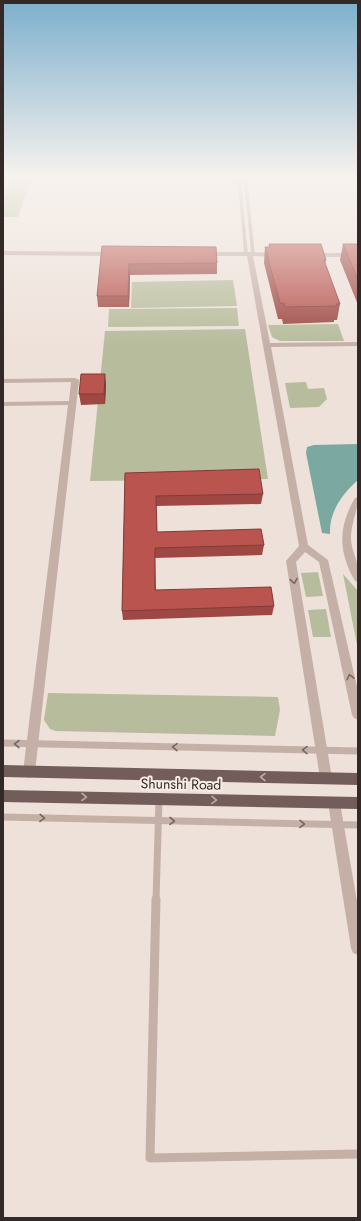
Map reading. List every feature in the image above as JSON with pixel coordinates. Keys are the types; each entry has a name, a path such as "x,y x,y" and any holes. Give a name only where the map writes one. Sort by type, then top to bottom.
{"main road":[{"name":"Shunshi Road","path":"3,772 358,779"},
{"name":"Shunshi Road","path":"3,796 358,803"}],"street":[{"path":"3,253 121,254"},
{"path":"198,254 283,255"},
{"path":"250,254 304,547 323,560 358,715"},
{"path":"305,255 358,255"},
{"path":"266,345 358,344"},
{"path":"3,381 75,380 29,772"},
{"path":"3,404 72,403 72,406"},
{"path":"358,500 349,516 345,536 349,558 358,578"},
{"path":"304,547 291,561 326,778"},
{"path":"334,803 358,948"}],"lane":[{"path":"247,233 250,254"},
{"path":"249,233 250,254"},
{"path":"3,743 358,751"},
{"path":"159,799 150,1158 358,1154"},
{"path":"3,817 358,825"}],"green space":[{"path":"233,280 237,306 131,308 132,282"},
{"path":"237,308 239,326 108,327 109,309"},
{"path":"338,324 344,341 280,341 272,337 268,325"},
{"path":"245,329 268,479 90,481 105,331"},
{"path":"306,382 308,389 324,388 327,399 319,407 290,408 285,383"},
{"path":"318,572 323,596 306,597 301,573"},
{"path":"343,574 358,591 358,650"},
{"path":"326,609 331,637 313,637 308,610"},
{"path":"48,693 278,697 280,710 275,736 55,731 50,729 44,720"}],"water":[{"path":"358,444 358,480 342,497 334,511 330,526 330,534 322,533 306,453 307,447 314,445"}],"building":[{"path":"269,244 321,244 326,260 324,260 340,304 336,304 337,306 285,307 284,303 280,303 265,247 270,247"},
{"path":"343,244 358,244 358,280"},
{"path":"102,246 216,247 217,263 129,264 128,296 97,296"},
{"path":"81,374 105,374 104,394 79,394"},
{"path":"259,469 263,494 156,496 157,532 261,529 264,545 155,548 155,590 271,587 274,606 122,611 125,473"}]}
